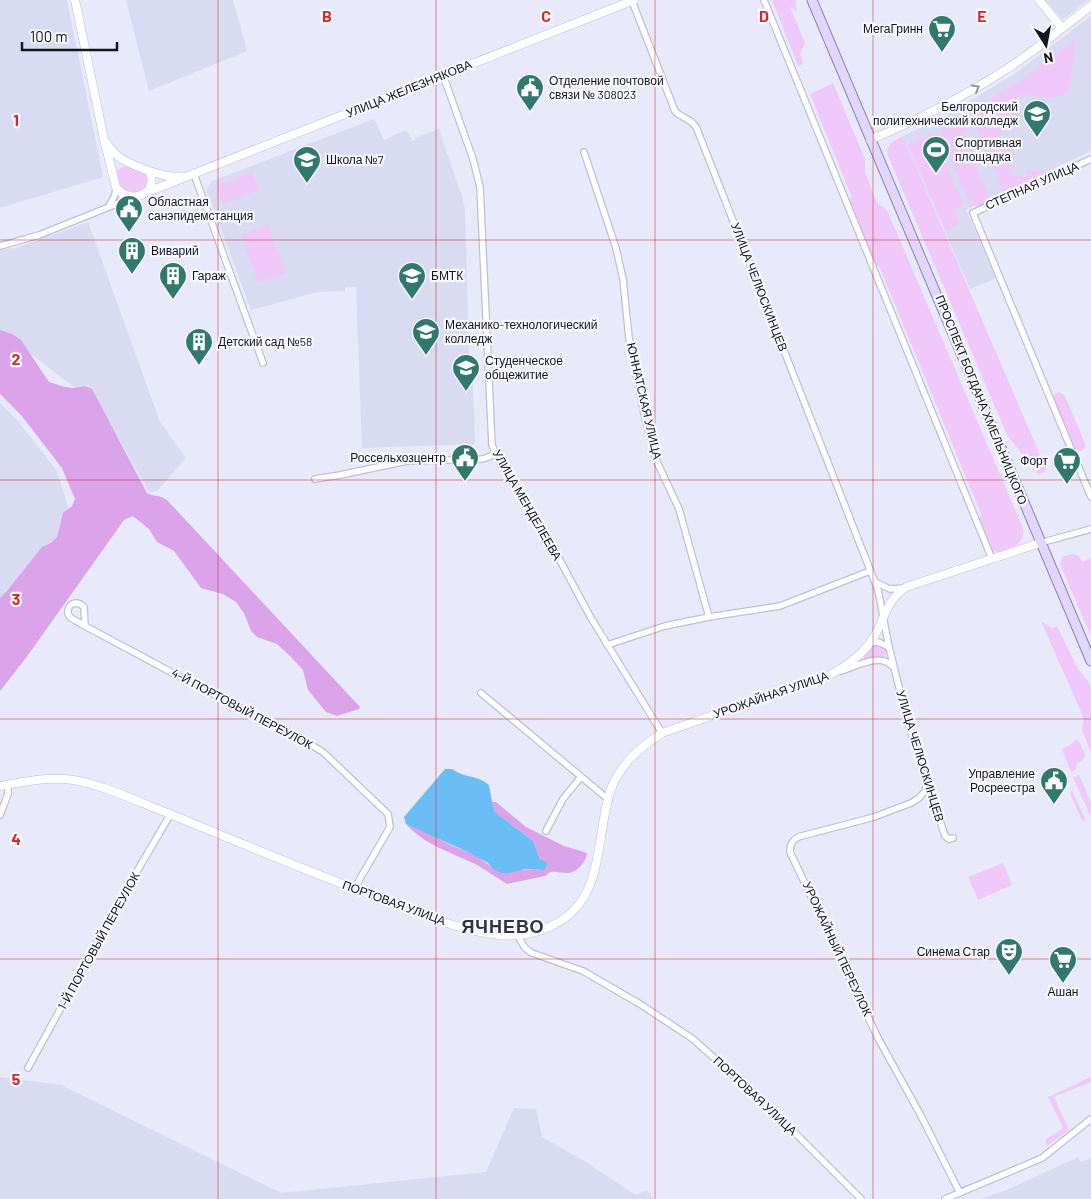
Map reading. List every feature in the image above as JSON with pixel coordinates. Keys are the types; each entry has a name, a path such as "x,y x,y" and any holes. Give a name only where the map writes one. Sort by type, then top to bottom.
{"main road":[{"name":"ПРОСПЕКТ БОГДАНА ХМЕЛЬНИЦКОГО","path":"812,0 1091,661"},
{"name":"ПРОСПЕКТ БОГДАНА ХМЕЛЬНИЦКОГО","path":"817,0 873,133 870,140"}],"street":[{"path":"75,0 112,175 120,193 135,197"},
{"name":"УЛИЦА ЖЕЛЕЗНЯКОВА","path":"145,193 633,0"},
{"name":"УЛИЦА ЧЕЛЮСКИНЦЕВ","path":"633,0 675,111 695,124 875,582 909,727 945,836 949,839 953,838"},
{"path":"764,0 992,559"},
{"path":"1039,0 1062,28"},
{"path":"870,140 976,88 1007,68 1091,6"},
{"name":"УЛИЦА МЕНДЕЛЕЕВА","path":"443,75 473,160 480,188 492,444 510,478 542,527 590,618 662,733"},
{"path":"0,246 46,232 145,193 150,188 152,177 149,171 114,155 104,139"},
{"name":"ЮННАТСКАЯ УЛИЦА","path":"584,152 616,248 623,279 629,338 645,419 657,462 682,517 709,617"},
{"name":"СТЕПНАЯ УЛИЦА","path":"1091,159 973,213 1091,497"},
{"path":"112,175 117,165 126,162"},
{"name":"УЛИЦА ЖЕЛЕЗНЯКОВА","path":"149,171 168,176 185,177"},
{"path":"194,174 263,363"},
{"path":"107,207 115,195 116,187"},
{"path":"315,479 407,461 482,459 496,454"},
{"path":"1040,543 1091,529"},
{"name":"УРОЖАЙНАЯ УЛИЦА","path":"518,936 543,930 567,917 586,893 594,874 608,800 616,780 628,760 645,745 662,733 832,674 855,659 870,643 893,597 906,587 1040,543"},
{"path":"607,645 665,626 780,606 870,570"},
{"path":"875,582 890,589 906,587"},
{"path":"878,590 886,597 893,597"},
{"name":"4-Й ПОРТОВЫЙ ПЕРЕУЛОК","path":"85,626 286,730 323,752 382,808 388,814 390,826 354,889"},
{"path":"870,643 878,642 889,647"},
{"path":"832,674 879,659 888,661 894,668"},
{"path":"481,693 608,800"},
{"path":"546,831 563,799 581,777"},
{"name":"ПОРТОВАЯ УЛИЦА","path":"4,785 44,780 73,780 119,794 354,889 459,927 486,933 518,936 525,948 532,953 583,971 640,1004 693,1039 774,1112 860,1199"},
{"name":"УРОЖАЙНЫЙ ПЕРЕУЛОК","path":"928,782 925,791 911,803 874,817 798,837 793,840 790,852 878,1038 920,1114 960,1193"},
{"path":"0,815 8,794 4,785"},
{"name":"1-Й ПОРТОВЫЙ ПЕРЕУЛОК","path":"28,1068 115,909 170,815"},
{"path":"945,1199 1042,1158 1091,1119"}],"shaded area":[{"path":"0,0 67,0 103,177 0,208"},
{"path":"126,0 233,0 247,51 149,91"},
{"path":"772,0 795,0 797,11 790,7 805,43 800,54 803,64 798,66"},
{"path":"1045,0 1088,0 1063,20"},
{"path":"1091,16 1091,151 966,210 996,278 970,289 903,136 942,118 1016,73"},
{"path":"1076,38 1069,91 1052,97 1020,94 1015,131 1005,129 997,137 998,143 1002,147 1006,148 1007,145 1014,144 1011,175 1026,177 1027,170 1056,173 1007,194 1005,193 976,126 962,133 990,200 980,206 971,205 941,137 941,129 1020,81"},
{"path":"833,83 865,159 865,172 877,203 887,210 1023,528 1022,539 1013,548 1008,550 996,552 990,550 978,521 981,514 879,266 873,265 847,200 852,198 810,94"},
{"path":"374,119 384,140 406,130 413,141 416,140 415,138 439,129 462,197 465,209 469,355 472,356 475,444 362,448 356,287 345,287 345,291 317,292 251,310 206,189 212,181"},
{"name":"Спортивная площадка","path":"933,133 963,204 954,209 960,224 946,230 908,144"},
{"path":"903,136 1047,471 1038,475 1028,453 1023,455 1007,435 888,156 889,146"},
{"path":"125,166 147,174 149,181 147,187 141,191 134,192 127,191 121,187 117,180 117,170"},
{"path":"252,172 259,190 223,204 216,186"},
{"path":"88,222 160,422 186,458 157,491 150,493 88,385 78,390 0,330 0,249 16,248"},
{"path":"268,225 286,273 258,283 241,235"},
{"path":"0,330 12,334 21,340 49,382 73,388 85,386 92,389 147,493 167,500 360,707 359,709 337,716 326,712 308,690 303,670 291,657 277,644 257,637 251,631 244,613 236,602 223,594 201,588 174,551 157,542 149,529 133,516 124,520 26,658 0,691 0,598 42,547 51,543 57,537 63,513 72,506 75,499 62,468 21,415 0,394"},
{"path":"1059,392 1065,396 1085,443 1085,448 1081,451 1077,451 1073,447 1053,399 1055,394"},
{"path":"0,403 17,420 57,471 69,510 59,544 0,604"},
{"path":"1072,554 1079,556 1082,562 1091,558 1091,636 1060,564 1062,557"},
{"path":"1041,621 1052,628 1057,626 1078,669 1091,688 1091,752 1082,730 1084,719"},
{"path":"875,644 886,648 887,654 882,658 865,660 864,656"},
{"path":"1076,740 1079,741 1085,754 1083,760 1077,764 1076,769 1071,772 1062,749"},
{"path":"1079,775 1091,802 1091,817 1073,778"},
{"path":"1072,790 1086,821 1082,820 1070,794"},
{"path":"492,802 496,802 526,827 564,846 587,853 583,863 571,873 550,872 545,876 507,884 477,865 421,838 406,824 471,853 505,874 514,870 540,869 540,859 533,841 495,812"},
{"path":"1003,863 1012,885 978,900 968,877"},
{"path":"0,1077 61,1085 281,1193 486,1172 514,1108 536,1109 542,1137 584,1161 636,1195 647,1190 654,1199 0,1199"},
{"path":"1091,1077 1091,1082 1054,1097 1069,1130 1047,1146 1045,1140 1063,1128 1048,1097"},
{"path":"1078,1157 1081,1162 1091,1158 1091,1199 981,1199 1009,1189"}],"water":[{"path":"445,769 452,769 489,785 495,812 533,841 540,859 548,864 543,871 540,869 525,869 505,874 494,870 488,863 468,852 406,824 404,817"}],"place":[{"name":"МегаГринн","path":"942,53"},
{"name":"Отделение почтовой связи № 308023","path":"530,112"},
{"name":"Белгородский политехнический колледж","path":"1037,138"},
{"name":"Спортивная площадка","path":"936,174"},
{"name":"Школа №7","path":"307,184"},
{"name":"Областная санэпидемстанция","path":"129,233"},
{"name":"Виварий","path":"132,275"},
{"name":"Гараж","path":"173,300"},
{"name":"БМТК","path":"412,300"},
{"name":"Механико-технологический колледж","path":"426,356"},
{"name":"Детский сад №58","path":"199,366"},
{"name":"Студенческое общежитие","path":"466,392"},
{"name":"Россельхозцентр","path":"465,482"},
{"name":"Форт","path":"1067,485"},
{"name":"Управление Росреестра","path":"1054,805"},
{"name":"Синема Стар","path":"1009,976"},
{"name":"Ашан","path":"1063,984"}],"district":[{"name":"ЯЧНЕВО","path":"503,927"}]}
